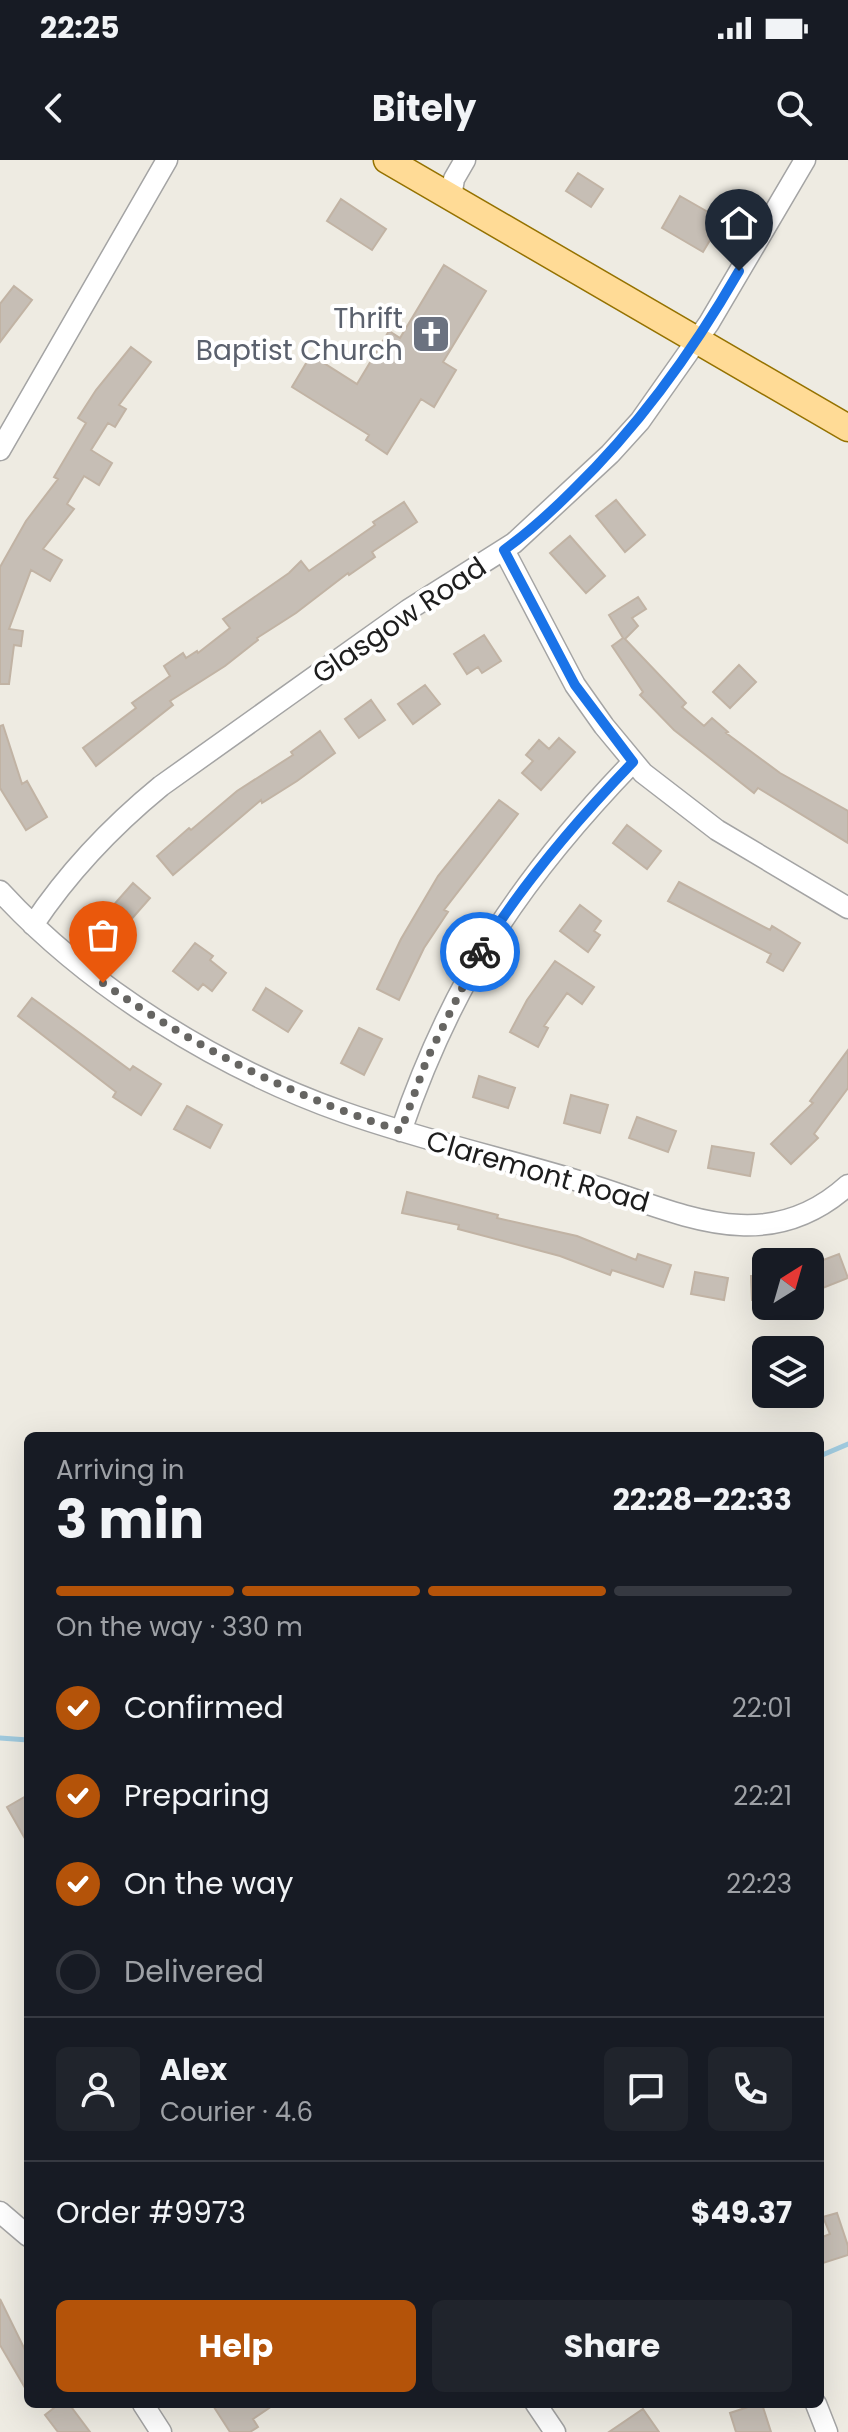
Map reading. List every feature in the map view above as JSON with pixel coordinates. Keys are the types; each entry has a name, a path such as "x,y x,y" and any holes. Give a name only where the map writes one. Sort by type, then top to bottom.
{"main road":[{"path":"387,160 848,428"}],"street":[{"path":"0,450 167,160"},
{"path":"451,197 454,179 465,160"},
{"name":"Glasgow Road","path":"33,925 89,851 161,786 408,610 504,550 548,514 610,454 640,421 697,341 805,160"},
{"path":"504,550 575,685 633,762 717,830 848,908"},
{"path":"401,1131 427,1059 495,929 562,838 633,762"},
{"name":"Claremont Road","path":"0,891 33,925 103,983 203,1048 306,1098 401,1131 729,1226 789,1220 834,1197 848,1185"},
{"path":"0,2212 24,2233"},
{"path":"146,2408 161,2432"},
{"path":"539,2408 555,2432"},
{"path":"818,2408 827,2432"}],"building":[{"path":"578,173 603,189 591,207 566,191"},
{"path":"680,196 722,220 703,252 662,228"},
{"path":"341,199 386,229 372,250 327,221"},
{"path":"444,265 486,291 443,362 456,370 434,407 421,399 387,454 366,440 369,435 292,387 311,355 357,384 389,331 400,338"},
{"path":"14,286 32,300 0,342 0,304"},
{"path":"131,347 151,362 119,405 126,409 115,427 108,423 91,450 112,463 99,485 84,476 67,504 74,509 43,549 62,560 50,581 31,570 9,629 23,631 21,646 14,645 9,684 0,684 0,567 26,521 58,479 54,477 86,423 78,418"},
{"path":"616,500 645,535 625,552 596,516"},
{"path":"404,502 417,522 372,552 375,557 257,638 225,666 170,701 173,705 96,766 83,748 136,708 132,703 170,676 164,666 183,653 186,658 198,653 230,628 223,619 289,573 301,561 309,571"},
{"path":"570,536 605,576 586,593 550,553"},
{"path":"638,597 646,609 632,618 638,626 625,639 686,703 682,707 704,726 712,718 726,733 780,773 848,811 848,843 758,788 754,793 674,730 640,695 643,692 612,646 623,638 609,615"},
{"path":"484,635 501,661 482,673 478,667 467,674 454,654"},
{"path":"739,665 756,682 730,708 713,692"},
{"path":"425,685 440,704 413,724 398,704"},
{"path":"371,700 385,720 359,738 345,719"},
{"path":"3,725 22,784 27,781 47,817 26,830 0,788 0,726"},
{"path":"320,731 335,753 297,781 262,803 261,800 173,875 157,856 237,791 293,755 291,752"},
{"path":"559,738 575,752 541,790 522,773 533,761 526,755 539,740 549,749"},
{"path":"499,800 518,814 444,910 448,912 424,948 399,1000 377,989 401,939 438,876"},
{"path":"627,825 661,851 647,869 613,843"},
{"path":"679,882 770,930 772,926 800,943 783,971 767,962 771,954 668,901"},
{"path":"133,883 150,898 121,931 104,916"},
{"path":"580,905 601,921 594,931 600,935 588,952 560,931"},
{"path":"195,943 213,956 210,960 226,973 212,991 203,984 198,990 173,971"},
{"path":"555,961 594,987 582,1004 567,993 544,1026 548,1028 538,1047 510,1032 527,1000"},
{"path":"266,988 302,1011 288,1032 253,1010"},
{"path":"32,998 130,1070 133,1066 161,1084 141,1115 113,1097 116,1092 18,1016"},
{"path":"359,1028 382,1039 364,1075 341,1063"},
{"path":"848,1050 848,1088 814,1134 818,1138 791,1164 771,1144 813,1103 810,1101"},
{"path":"479,1076 515,1088 508,1108 473,1097"},
{"path":"571,1095 608,1105 600,1133 564,1123"},
{"path":"187,1106 222,1125 210,1148 174,1129"},
{"path":"637,1117 676,1131 668,1152 629,1138"},
{"path":"712,1146 754,1153 750,1176 708,1168"},
{"path":"407,1192 498,1215 497,1218 577,1236 636,1260 638,1254 671,1265 663,1287 612,1270 610,1275 560,1256 458,1229 459,1225 402,1213"},
{"path":"839,1254 848,1278 824,1287 824,1260"},
{"path":"695,1272 728,1278 724,1300 691,1294"},
{"path":"24,1797 24,1837 7,1807"},
{"path":"837,2213 848,2255 824,2263 824,2236 830,2234 824,2217"},
{"path":"0,2299 24,2348 24,2386 0,2345"},
{"path":"54,2408 72,2408 90,2432 58,2432 45,2415"},
{"path":"215,2408 269,2408 253,2419 258,2427 250,2432 230,2432"},
{"path":"745,2408 763,2408 771,2432 736,2432 730,2413"},
{"path":"643,2409 659,2432 609,2432"}],"waterway":[{"path":"824,1454 848,1444"},
{"path":"0,1738 24,1740"}],"way so far":[{"path":"103,983 203,1048 266,1080 342,1112 401,1131 427,1059 480,952"}],"place":[{"name":"Thrift Baptist Church","path":"431,334"}],"route":[{"path":"480,952 562,838 633,762 575,685 504,550 548,514 640,421 709,323 739,271"}]}
